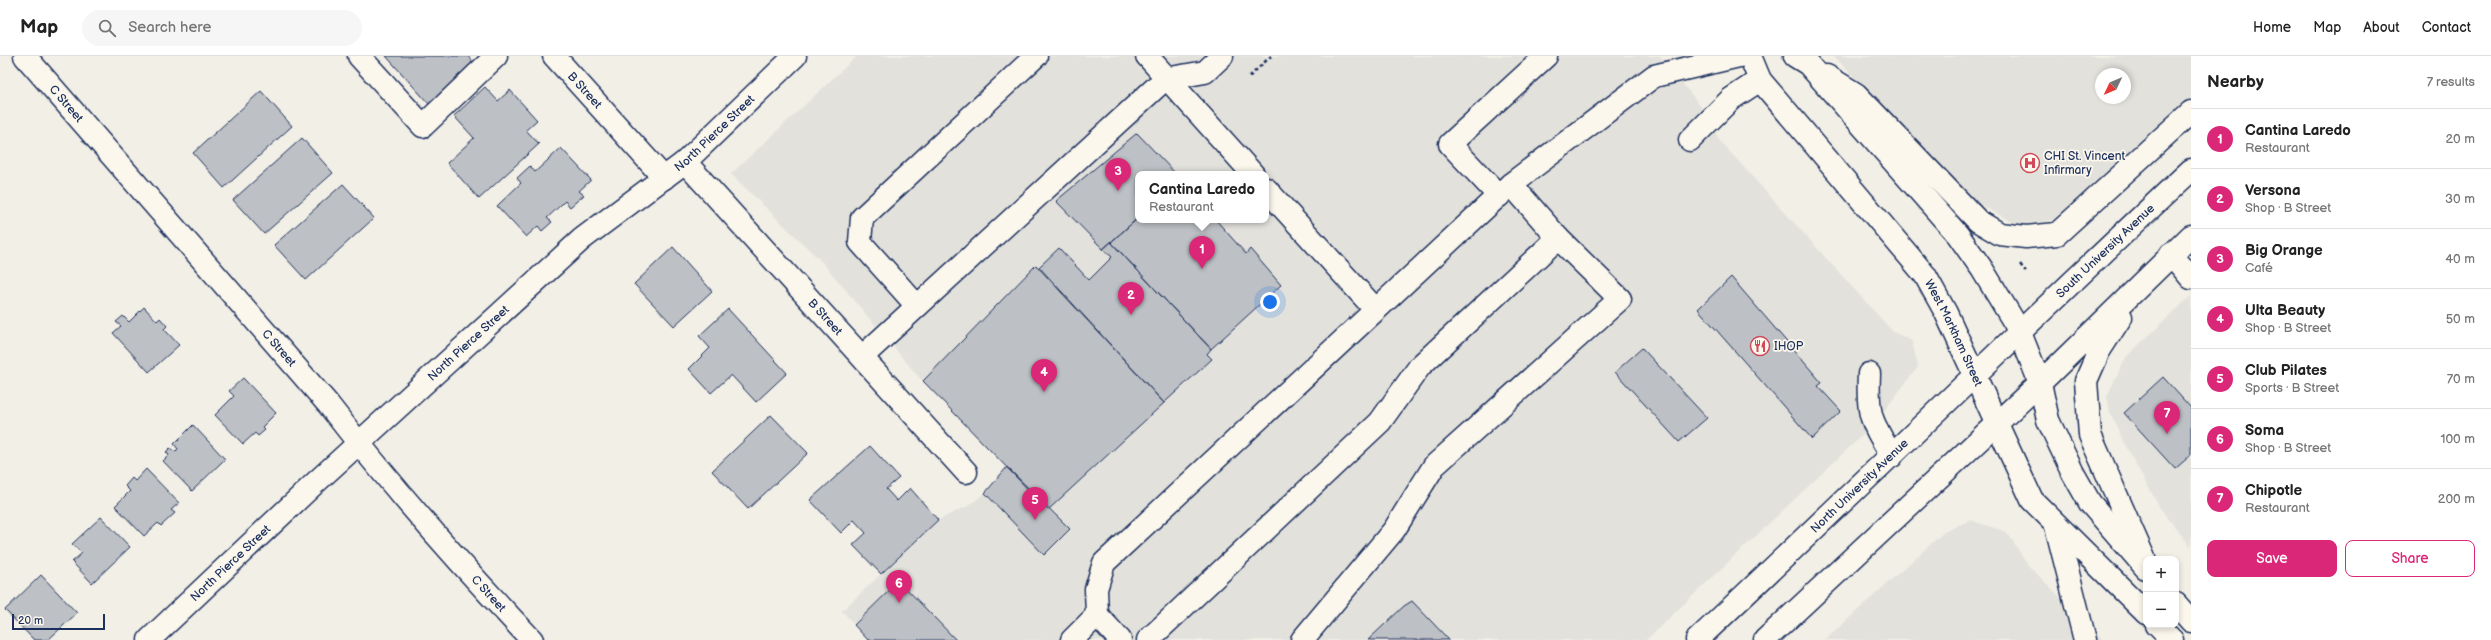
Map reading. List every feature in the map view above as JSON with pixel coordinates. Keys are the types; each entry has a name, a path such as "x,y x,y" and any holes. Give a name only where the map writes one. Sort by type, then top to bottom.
{"main road":[{"name":"C Street","path":"25,56 322,398 464,568 532,640"},
{"path":"359,56 423,126 496,56"},
{"name":"B Street","path":"554,56 664,178"},
{"name":"North Pierce Street","path":"149,640 582,239 685,162 795,56"},
{"path":"917,306 860,242 862,218 1036,56"},
{"path":"1147,56 1249,171"},
{"path":"863,356 1165,78 1205,72 1222,56"},
{"path":"1302,640 1394,530 1434,466 1620,299 1558,238 1505,190 1450,144 1546,56"},
{"path":"1654,76 1662,56"},
{"path":"1120,640 1097,615 1096,589 1104,563 1375,309 1505,190 1654,76 1739,56"},
{"name":"West Markham Street","path":"1750,56 1760,80 1925,274 1946,313 2032,500 2056,526 2143,610"},
{"path":"1801,60 1856,94 1978,221 2000,234 2026,237 2057,234 2191,112"},
{"path":"1801,60 1958,235 1990,281 2019,330 2040,383 2048,420 2073,473 2090,503 2143,565"},
{"path":"1690,140 1731,99 1760,80"},
{"name":"B Street","path":"685,162 863,356 966,472"},
{"name":"South University Avenue","path":"2019,330 2191,170"},
{"path":"1269,192 1375,309"},
{"path":"1765,640 2040,383 2191,236"},
{"path":"1148,640 1380,422 1420,366 1558,238"},
{"path":"2171,254 2191,278"},
{"path":"2144,556 2090,435 2086,381 2099,351 2150,275"},
{"name":"North University Avenue","path":"1697,640 1892,456 2019,330"},
{"path":"1869,374 1868,405 1871,418 1892,456"},
{"path":"2056,526 2085,640"},
{"path":"2179,607 2191,621"},
{"path":"1072,640 1097,615"},
{"path":"2160,628 2172,640"}],"path":[{"path":"1249,77 1272,56"},
{"path":"2019,264 2026,272"}],"shaded area":[{"path":"857,56 1660,56 1711,119 1719,140 1893,332 1912,341 1918,367 1873,425 1646,640 869,640 842,611 938,520 968,506 985,493 1007,467 917,375 823,263 731,174"},
{"name":"CHI St. Vincent Infirmary","path":"1834,56 2191,56 2191,103 2061,218 2022,227 1975,202 1896,123"},
{"path":"2191,296 2191,547 2160,508 2125,445 2110,412 2107,396 2127,356"},
{"path":"1970,520 2007,532 2028,565 2103,640 1825,640 1944,532"}],"building":[{"path":"386,56 468,56 474,63 429,104"},
{"path":"485,87 498,101 510,90 537,120 526,130 539,144 479,199 447,163 474,138 454,116"},
{"path":"261,91 292,126 224,188 193,153"},
{"path":"1137,133 1173,171 1135,171 1135,221 1103,249 1056,201"},
{"path":"302,138 333,173 264,234 233,200"},
{"path":"561,148 591,180 579,191 584,195 570,207 565,201 547,218 552,222 542,231 538,226 526,237 497,206 521,183 517,178 530,166 535,172"},
{"path":"343,184 374,218 306,280 274,245"},
{"path":"1135,221 1135,223 1219,223 1246,254 1250,249 1281,285 1211,349 1111,242"},
{"path":"1111,242 1211,349 1207,354 1212,359 1164,403 1039,267 1059,248 1089,280 1112,257 1103,249"},
{"path":"673,247 712,291 674,326 634,284"},
{"path":"1036,265 1164,403 1048,510 923,381"},
{"name":"IHOP","path":"1731,277 1822,383 1818,386 1841,411 1812,439 1698,309"},
{"path":"144,307 157,321 160,318 167,326 164,329 179,345 149,372 113,333 121,326 116,322 123,316 129,322"},
{"path":"728,309 787,373 756,402 731,375 711,393 689,369 710,348 699,336"},
{"path":"1642,348 1707,418 1679,442 1615,372"},
{"path":"2163,377 2191,408 2191,455 2175,469 2124,413"},
{"path":"243,378 276,413 262,427 265,430 258,436 255,433 243,444 215,415 234,396 229,391"},
{"path":"771,415 808,453 748,509 712,471"},
{"path":"193,425 225,459 192,491 163,461 169,455 166,452 170,448 175,452 178,449 174,444"},
{"path":"870,446 899,478 886,489 897,501 910,488 938,520 881,574 853,545 866,533 854,520 841,533 810,500"},
{"path":"1007,467 1070,529 1044,555 985,493"},
{"path":"146,469 179,503 171,510 175,513 161,526 158,523 144,536 115,506 130,491 125,486 132,478 135,481"},
{"path":"101,517 130,547 92,583 72,562 82,553 72,544"},
{"path":"41,575 77,613 48,640 34,640 5,610"},
{"path":"899,581 956,640 868,640 854,625"},
{"path":"1412,601 1449,640 1368,640 1404,606"}],"place":[{"name":"CHI St. Vincent Infirmary","path":"2030,163"},
{"name":"Big Orange","path":"1118,191"},
{"name":"Cantina Laredo","path":"1202,269"},
{"name":"Versona","path":"1131,315"},
{"name":"IHOP","path":"1760,346"},
{"name":"Ulta Beauty","path":"1044,392"},
{"name":"Chipotle","path":"2167,434"},
{"name":"Club Pilates","path":"1035,520"},
{"name":"Soma","path":"899,603"}]}
